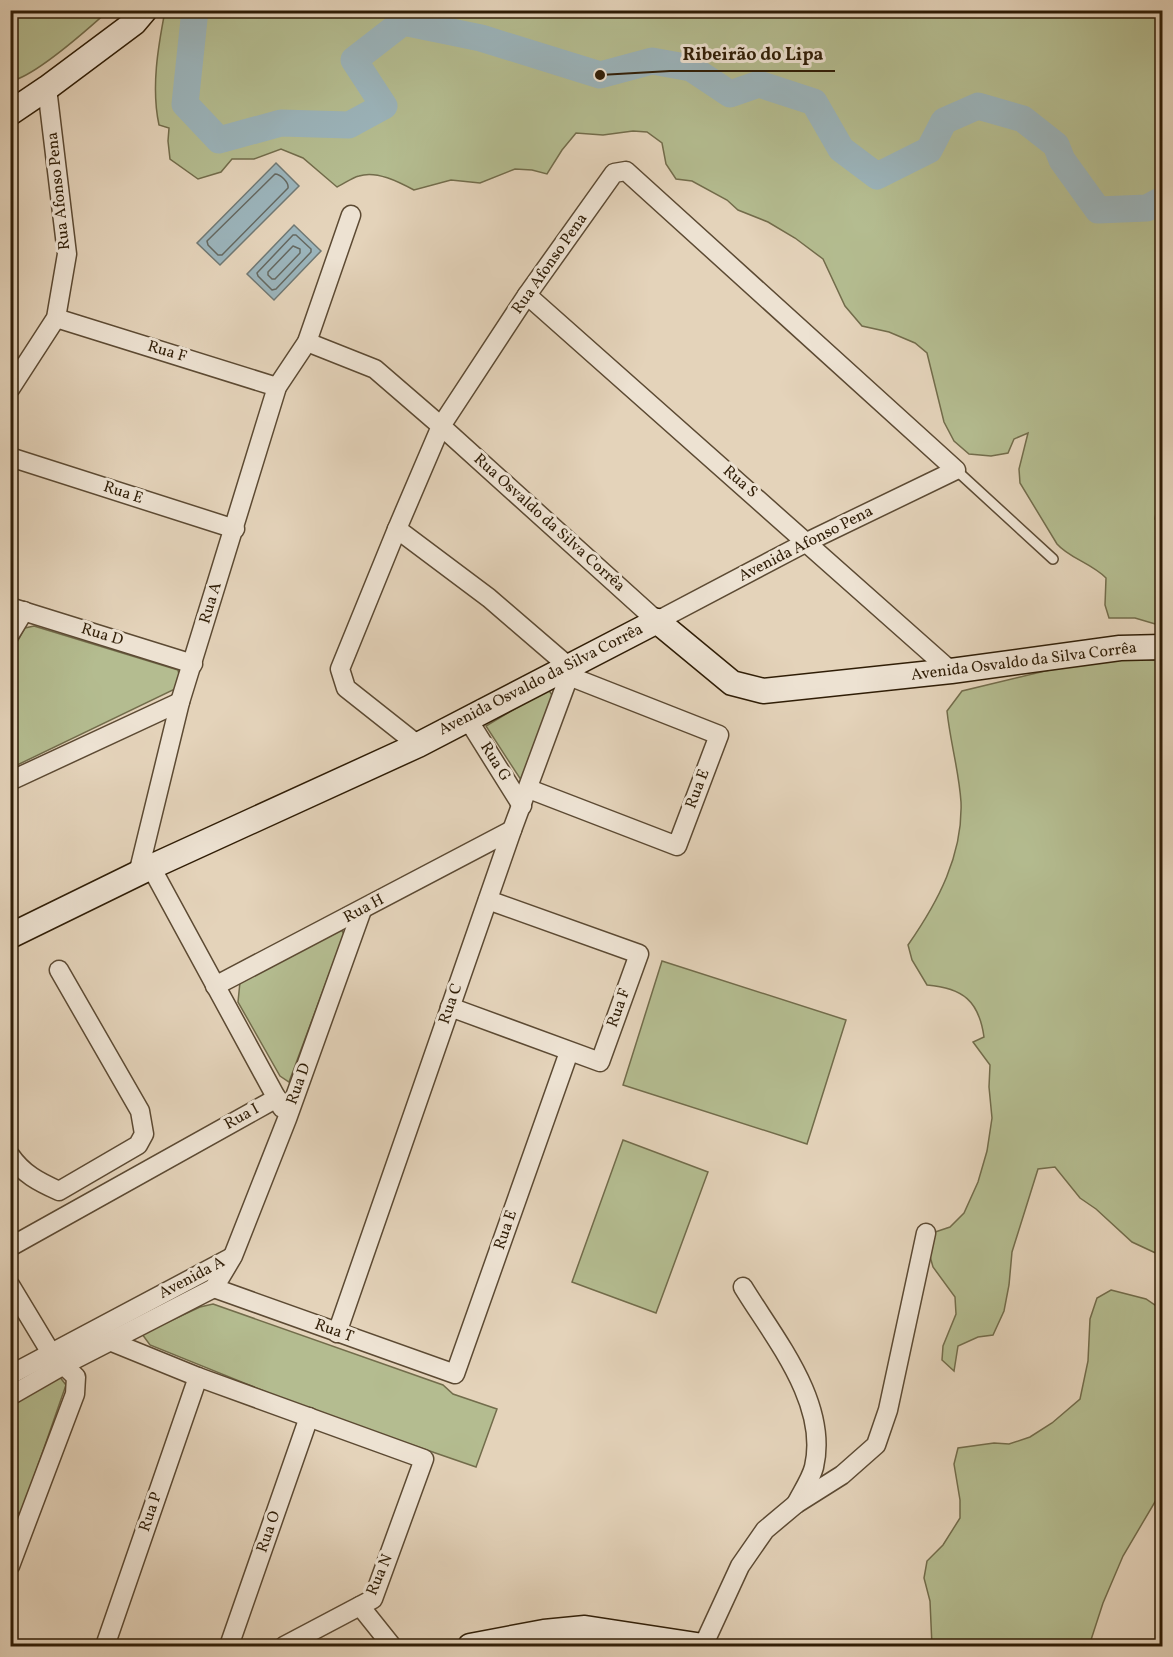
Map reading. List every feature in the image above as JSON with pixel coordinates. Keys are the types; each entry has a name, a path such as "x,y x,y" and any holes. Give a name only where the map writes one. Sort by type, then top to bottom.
{"street":[{"path":"10,113 134,23 144,10"},
{"name":"Rua Afonso Pena","path":"10,388 56,318 67,254 47,88"},
{"name":"Rua Afonso Pena","path":"418,744 346,688 340,669 441,426 528,295 614,173 627,171 956,470"},
{"name":"Rua A","path":"144,871 180,702 277,387 307,342 351,215"},
{"name":"Rua S","path":"528,295 951,671"},
{"name":"Rua F","path":"56,318 277,387"},
{"path":"307,342 375,369 441,426"},
{"name":"Rua Osvaldo da Silva Corrêa","path":"441,426 657,621"},
{"name":"Rua E","path":"10,457 235,528"},
{"name":"Avenida Afonso Pena","path":"657,621 807,542 956,470"},
{"path":"397,529 489,598 569,671"},
{"path":"10,634 17,609"},
{"name":"Rua D","path":"17,609 193,664"},
{"name":"Avenida Osvaldo da Silva Corrêa","path":"10,936 569,671 657,621 732,683 764,691 951,671 1120,648 1162,647"},
{"name":"Rua E","path":"529,789 677,846 719,735 569,671"},
{"name":"Rua C","path":"337,1333 569,671"},
{"path":"10,781 180,702"},
{"name":"Rua G","path":"467,718 522,806"},
{"name":"Rua H","path":"215,986 512,830"},
{"name":"Rua I","path":"10,1247 277,1098 215,986 144,871"},
{"name":"Rua F","path":"450,1007 600,1062 639,954 488,900"},
{"name":"Rua D","path":"233,1256 287,1119 362,910"},
{"path":"10,1155 20,1168 35,1180 59,1191 138,1145 144,1134 140,1111 58,970"},
{"name":"Rua E","path":"455,1374 569,1052"},
{"path":"277,1098 287,1119"},
{"path":"470,1647 544,1632 585,1628 703,1646 740,1566 765,1530 796,1504 842,1475 876,1445 888,1410 926,1233"},
{"name":"Avenida A","path":"10,1375 112,1342 214,1288 233,1256"},
{"name":"Avenida A","path":"10,1396 58,1359 233,1256"},
{"path":"10,1285 58,1359 76,1377 75,1394 10,1566"},
{"path":"743,1287 802,1384 816,1430 814,1467 796,1504"},
{"name":"Rua T","path":"214,1288 455,1374"},
{"path":"112,1342 198,1377 309,1417"},
{"name":"Rua P","path":"105,1647 198,1377"},
{"name":"Rua N","path":"284,1647 373,1599 424,1459 309,1417"},
{"name":"Rua O","path":"229,1647 309,1417"},
{"path":"10,1524 20,1540"},
{"path":"360,1606 392,1647"}],"lane":[{"path":"956,470 1053,559"}],"green space":[{"path":"11,10 108,11 47,61 22,77 11,81"},
{"path":"165,11 1162,11 1162,498 1158,500 1155,519 1162,528 1162,626 1135,618 1109,618 1105,605 1106,578 1057,544 1020,483 1019,469 1028,433 1014,439 1008,453 991,456 969,454 954,441 944,422 927,353 915,343 889,332 862,326 845,306 823,259 768,222 738,210 727,200 692,181 676,179 666,164 662,143 647,132 633,131 603,135 576,133 547,174 515,169 480,183 451,180 414,190 387,178 373,175 356,177 337,187 303,158 281,149 254,159 232,159 221,172 198,179 170,159 169,128 159,125 156,82"},
{"path":"34,626 178,670 180,679 175,689 11,768 11,653 25,628"},
{"path":"1118,657 1162,661 1162,1256 1132,1242 1096,1209 1080,1198 1055,1167 1038,1169 1012,1252 1004,1311 993,1335 978,1337 958,1346 954,1371 942,1360 943,1346 956,1314 955,1297 933,1267 929,1253 932,1233 950,1227 964,1213 978,1182 987,1151 992,1118 989,1087 990,1065 973,1042 984,1037 982,1025 973,1006 960,993 927,985 912,960 908,945 947,877 958,841 961,802 947,711 962,691 1045,671"},
{"path":"548,689 554,698 521,780 486,726"},
{"path":"341,929 344,934 289,1082 280,1076 238,1002 240,982"},
{"path":"662,961 846,1020 807,1144 623,1085"},
{"path":"623,1140 708,1172 656,1313 572,1282"},
{"path":"1111,1290 1146,1299 1162,1310 1162,1490 1123,1556 1103,1603 1089,1646 932,1646 930,1601 924,1578 927,1561 943,1545 960,1518 960,1500 954,1464 958,1448 994,1443 1009,1444 1030,1437 1052,1423 1080,1399 1088,1361 1090,1319 1097,1298"},
{"path":"213,1304 443,1385 453,1394 497,1409 476,1467 311,1410 150,1345 142,1334 200,1307"},
{"path":"59,1376 66,1385 21,1514 13,1511 11,1507 10,1404"}],"water":[{"path":"276,163 299,186 220,265 197,243"},
{"path":"294,225 321,251 274,300 247,274"}],"waterway":[{"path":"195,10 185,104 219,140 281,123 349,125 384,106 354,60 403,22 481,38 600,75 652,61 691,68 730,94 759,84 814,102 841,149 877,176 929,150 944,121 978,106 1023,119 1056,145 1062,160 1098,210 1147,208 1162,200"}],"place":[{"name":"Ribeirão do Lipa","path":"600,75"}]}
